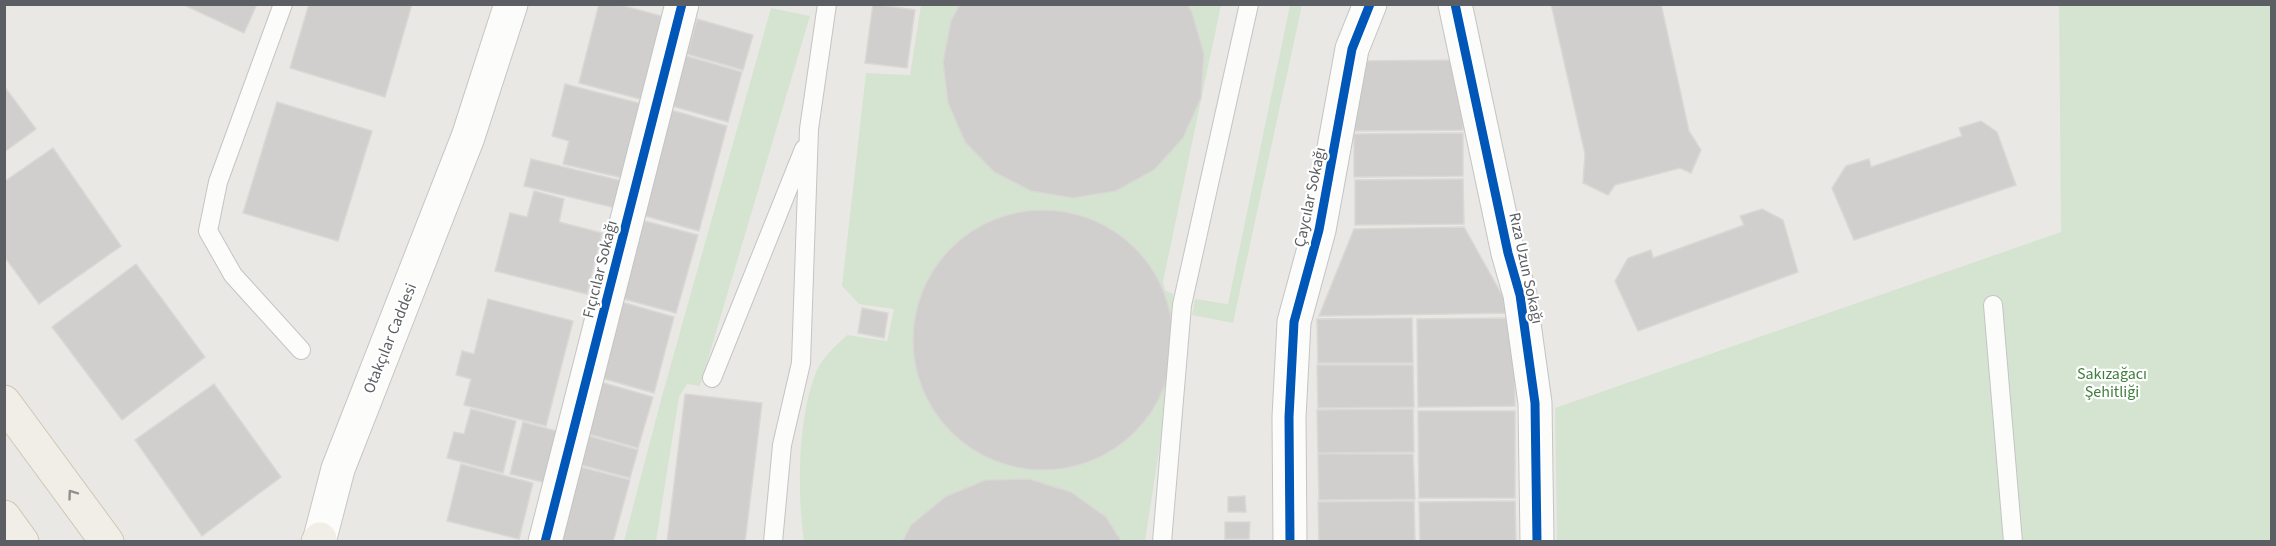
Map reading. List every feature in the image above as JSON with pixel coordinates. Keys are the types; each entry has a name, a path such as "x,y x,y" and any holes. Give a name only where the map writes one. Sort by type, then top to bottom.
{"main road":[{"path":"4,402 107,542"},
{"path":"4,517 22,542"}],"street":[{"name":"Otakçılar Caddesi","path":"323,541 344,452 468,137 511,4"},
{"name":"Fıçıcılar Sokağı","path":"544,542 682,4"},
{"name":"Çaycılar Sokağı","path":"1290,542 1288,417 1294,322 1319,230 1352,49 1370,4"},
{"name":"Rıza Uzun Sokağı","path":"1455,4 1508,253 1520,295 1535,403 1538,542"}],"lane":[{"path":"283,4 218,182 208,231 233,275 301,350"},
{"path":"773,542 782,445 801,363 809,135 827,4"},
{"path":"1162,542 1182,305 1249,4"},
{"path":"712,378 809,135"},
{"path":"1993,305 2013,542"}],"green space":[{"path":"921,5 963,5 1064,196 1096,195 1119,188 1139,178 1174,148 1196,108 1201,86 1203,54 1196,25 1187,5 1221,5 1163,282 1165,290 1173,294 1174,355 1145,541 1122,541 1106,519 1081,499 1053,486 1023,480 904,541 804,542 800,500 801,452 806,406 812,384 819,366 847,335 887,341 894,309 859,304 842,286 866,73 910,75","holes":["1053,211 1084,217 1102,225 1134,249 1158,281 1166,299 1171,338 1165,373 1153,403 1145,417 1121,441 1086,461 1053,468 1030,468 977,451 945,425 925,392 915,355 916,317 929,280 954,247 990,222 1005,216"]},
{"path":"1290,5 1302,5 1233,323 1192,315 1195,299 1228,304"},
{"name":"Sakızağacı Şehitliği","path":"2059,5 2271,5 2271,541 1557,541 1555,408 2061,232"},
{"path":"771,8 810,16 700,386 687,384 679,397 656,541 624,541 662,396"}],"building":[{"path":"182,4 257,4 244,33"},
{"path":"309,4 412,4 385,97 290,68"},
{"path":"599,4 617,4 665,17 644,100 579,83"},
{"path":"873,4 915,10 907,68 865,63"},
{"path":"960,4 1187,4 1192,12 1204,54 1201,98 1183,138 1154,170 1116,191 1073,198 1031,191 994,172 965,142 948,103 943,62 951,21"},
{"path":"1551,4 1661,4 1689,131 1701,150 1691,173 1680,168 1615,185 1608,195 1583,183 1585,154"},
{"path":"697,19 753,35 743,70 687,54"},
{"path":"686,56 742,72 728,122 672,106"},
{"path":"1462,60 1463,130 1354,131 1353,61"},
{"path":"565,84 642,104 623,178 563,164 569,141 552,136"},
{"path":"4,86 36,129 4,152"},
{"path":"277,102 372,131 338,241 243,213"},
{"path":"671,110 727,126 699,231 642,215"},
{"path":"1981,121 1997,132 2016,185 1854,240 1832,188 1846,166 1869,159 1871,167 1962,136 1959,128"},
{"path":"1463,133 1463,176 1354,177 1354,134"},
{"path":"53,148 121,246 39,304 4,256 4,182"},
{"path":"531,159 622,181 616,208 524,186"},
{"path":"1463,179 1464,224 1355,225 1355,180"},
{"path":"534,191 564,199 559,222 602,233 587,294 495,271 510,213 527,217"},
{"path":"1762,209 1783,220 1798,272 1638,331 1615,281 1628,258 1651,250 1653,258 1744,225 1740,216"},
{"path":"1043,210 1068,213 1093,220 1115,232 1135,248 1151,268 1163,290 1170,315 1173,340 1170,365 1163,390 1151,412 1135,432 1115,448 1093,460 1068,467 1043,470 1018,467 993,460 971,448 951,432 935,412 923,390 916,365 913,340 916,315 923,290 935,268 951,248 971,232 993,220 1018,213"},
{"path":"641,220 698,235 676,313 620,298"},
{"path":"1464,227 1512,313 1319,316 1354,229"},
{"path":"136,264 205,357 122,420 52,327"},
{"path":"488,299 573,321 546,426 464,405 471,379 456,375 462,351 474,354"},
{"path":"618,301 674,317 654,393 598,377"},
{"path":"862,308 888,313 884,338 858,333"},
{"path":"1412,318 1413,363 1318,363 1317,319"},
{"path":"1514,318 1515,406 1418,407 1417,319"},
{"path":"1317,365 1413,365 1414,407 1318,408"},
{"path":"597,381 653,397 638,448 582,432"},
{"path":"214,384 281,477 202,536 135,440"},
{"path":"685,394 762,403 745,542 667,542"},
{"path":"471,409 516,421 503,473 447,458 454,432 464,434"},
{"path":"1413,409 1414,452 1318,453 1317,410"},
{"path":"1418,411 1515,411 1515,498 1419,498"},
{"path":"523,422 560,432 547,483 510,474"},
{"path":"582,434 638,450 630,478 574,463"},
{"path":"1318,454 1413,454 1415,499 1319,500"},
{"path":"461,464 533,483 519,539 447,521"},
{"path":"573,465 630,480 613,542 552,542"},
{"path":"1029,479 1071,492 1106,517 1122,542 902,542 911,525 945,497 985,480"},
{"path":"1245,496 1246,512 1228,512 1228,497"},
{"path":"1414,501 1415,542 1319,542 1318,502"},
{"path":"1515,501 1516,542 1420,542 1419,502"},
{"path":"1225,522 1250,522 1249,539 1225,539"}],"cycle path":[{"path":"545,542 682,4"},
{"path":"1290,542 1289,417 1294,322 1319,230 1352,49 1370,4"},
{"path":"1455,4 1508,253 1520,295 1535,403 1537,542"}]}
